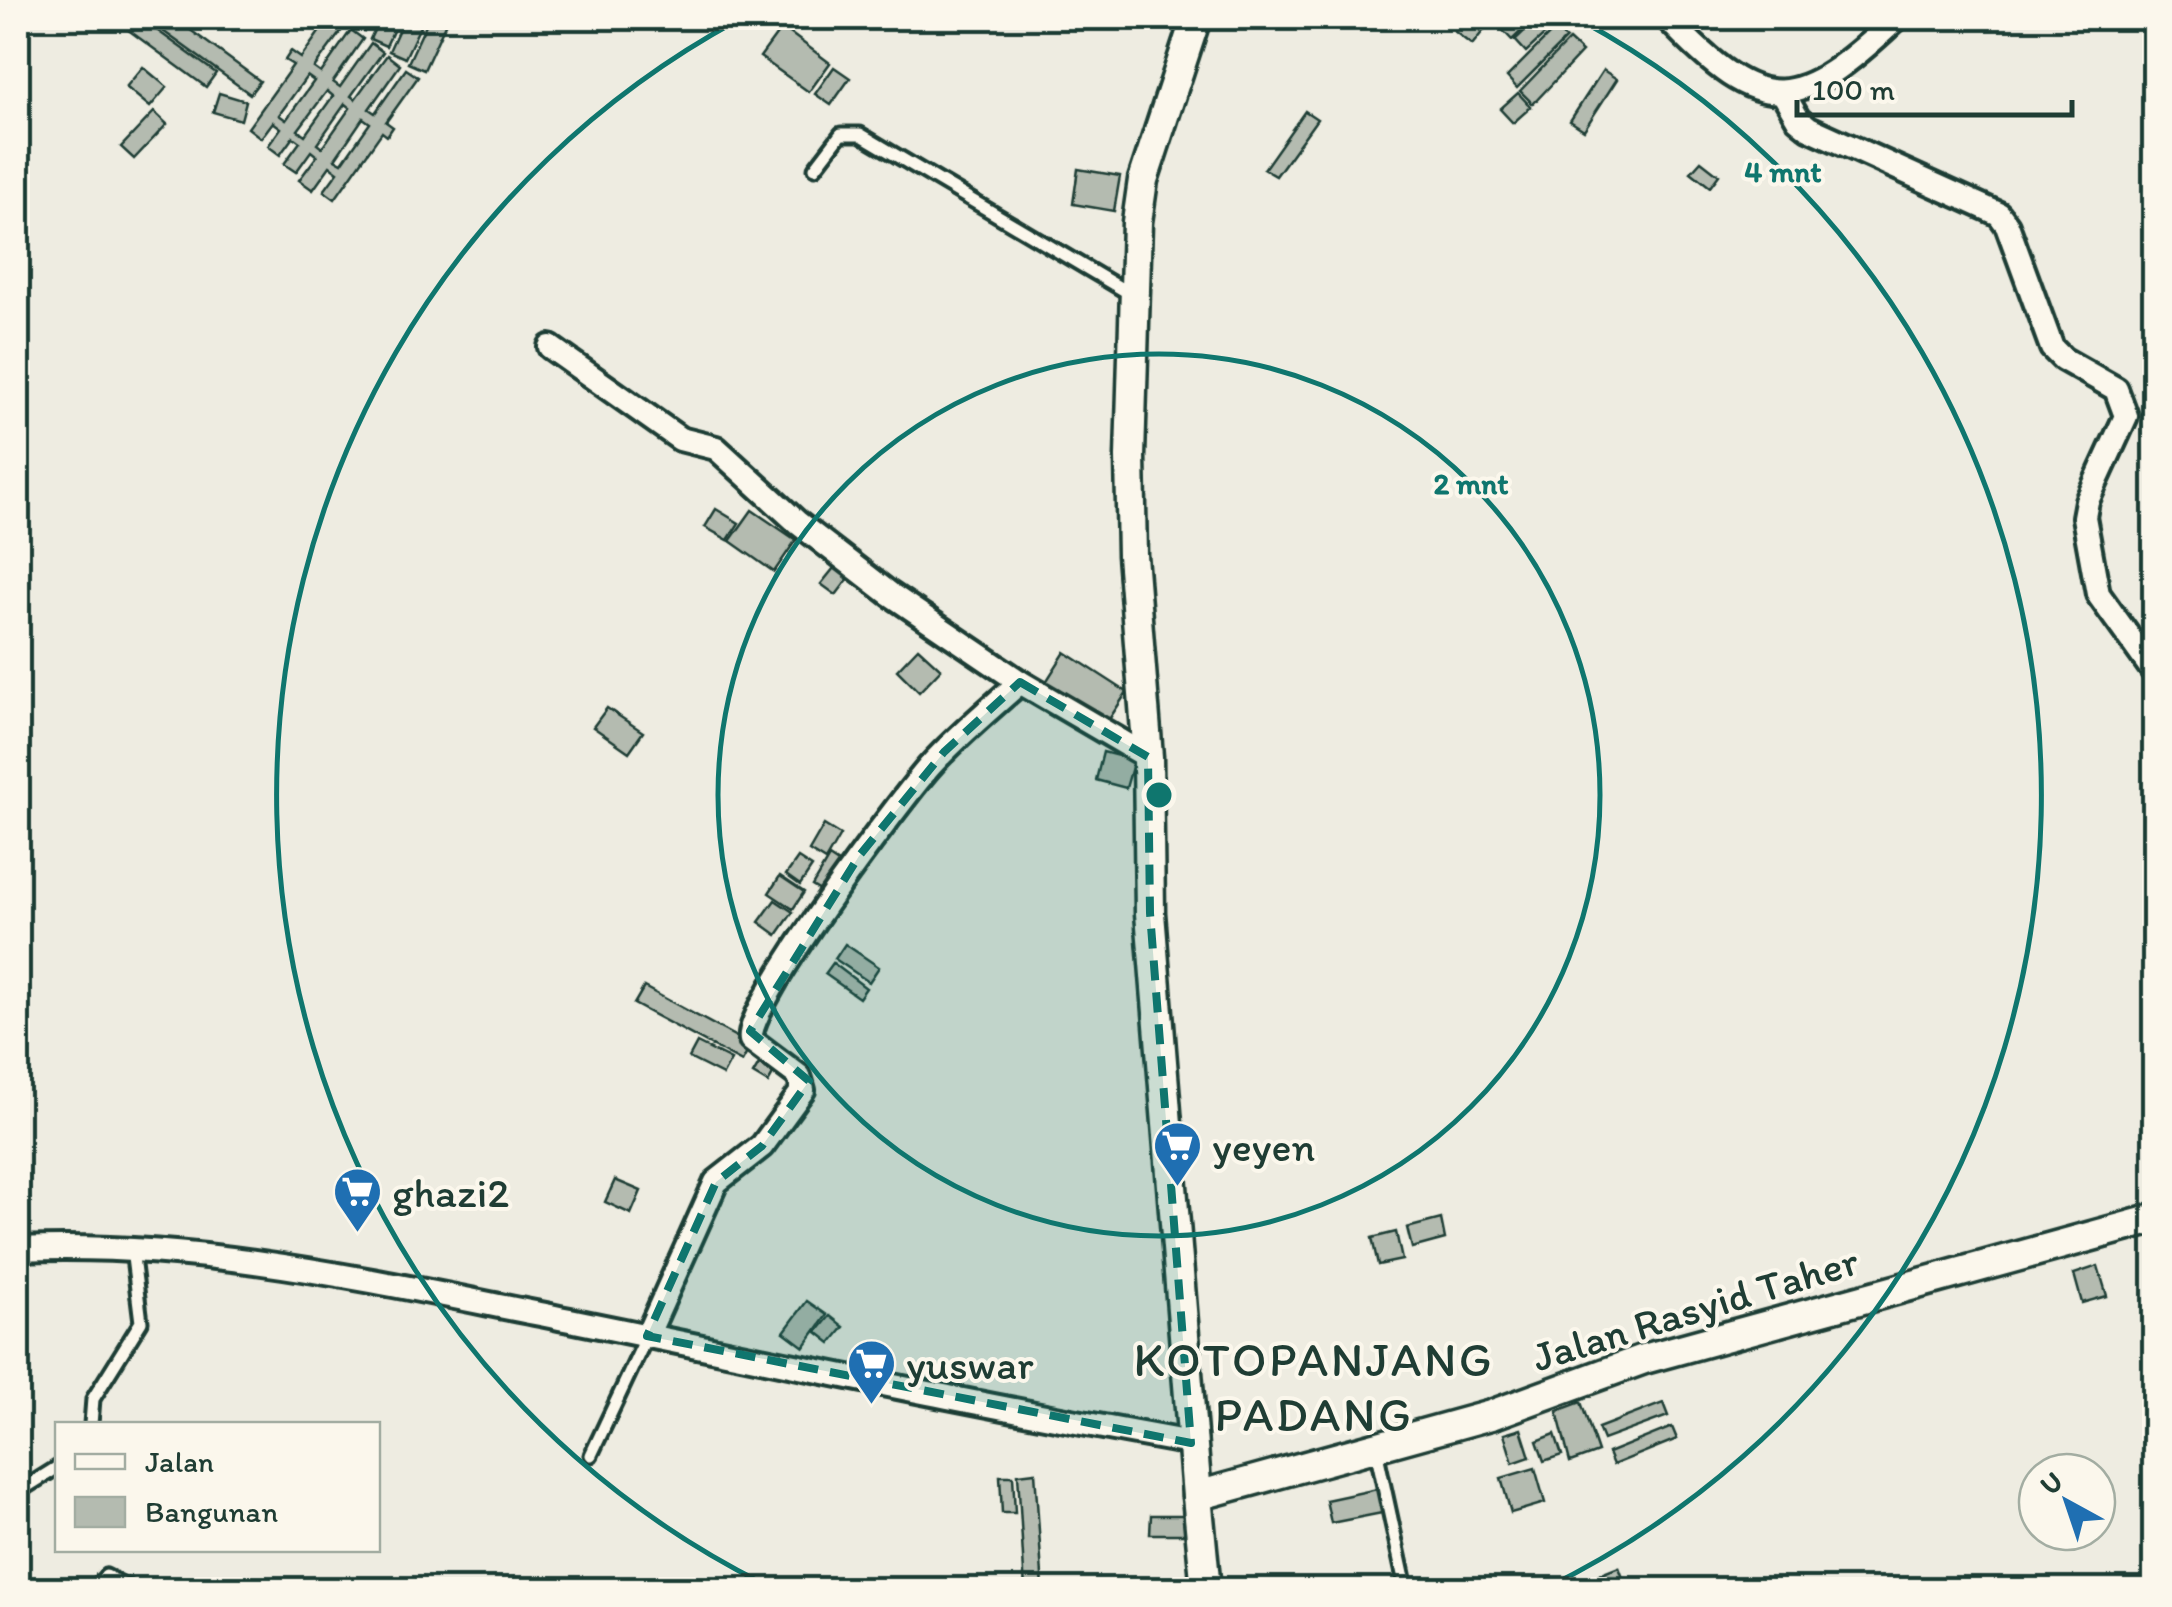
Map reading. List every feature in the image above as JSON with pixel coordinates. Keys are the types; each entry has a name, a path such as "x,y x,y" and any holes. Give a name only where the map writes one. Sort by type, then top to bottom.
{"street":[{"path":"1196,18 1142,180 1132,555 1148,757 1150,913 1206,1590"},
{"path":"1667,18 1715,66 1738,82 1792,94 1827,73 1897,18"},
{"path":"1784,93 1798,118 1810,128 1999,214 2007,226 2052,348 2120,394 2126,416 2086,501 2084,517 2098,594 2154,672"},
{"path":"550,348 680,439 716,448 798,523 890,594 1020,682 1148,757"},
{"path":"648,1336 716,1182 762,1146 802,1090 804,1083 794,1071 749,1037 776,982 859,856 928,768 1020,682"},
{"name":"Jalan Rasyid Taher","path":"1197,1496 1491,1415 1644,1359 2154,1218"},
{"path":"18,1249 132,1249 241,1258 370,1278 935,1396 1191,1443"}],"lane":[{"path":"815,168 841,134 860,134 1136,297"},
{"path":"90,1422 93,1398 142,1322 132,1249"},
{"path":"591,1456 648,1336"},
{"path":"1375,1445 1406,1588"},
{"path":"18,1492 55,1469"},
{"path":"92,1590 106,1576 134,1590"}],"highlighted area":[{"path":"1020,682 1148,757 1150,913 1191,1443 647,1336 716,1182 762,1146 809,1081 750,1031 859,856 944,752"}],"building":[{"path":"112,18 140,18 216,73 206,87"},
{"path":"145,18 174,18 260,81 250,94"},
{"path":"329,18 345,26 314,68 321,73 351,30 363,39 333,82 340,87 371,43 383,52 351,96 355,99 387,55 400,65 369,109 375,113 406,69 418,77 386,122 393,127 387,136 382,132 335,199 324,191 338,172 330,166 313,190 299,180 317,156 311,151 296,172 284,164 300,142 293,137 280,155 268,146 281,128 273,122 261,138 248,128 293,65 285,60 291,51 301,58","holes":["307,76 314,81 286,120 279,115","327,91 333,96 305,135 298,130","345,104 350,108 322,148 317,144","363,118 370,123 342,163 335,159"]},
{"path":"353,18 370,18 364,31 350,25"},
{"path":"380,18 399,18 386,46 370,39"},
{"path":"404,18 424,18 405,58 389,51"},
{"path":"429,18 448,18 424,70 408,63"},
{"path":"1465,18 1491,21 1472,45 1454,31"},
{"path":"1535,18 1512,40 1494,21"},
{"path":"1538,18 1553,27 1526,52 1515,40"},
{"path":"1549,18 1579,18 1564,32"},
{"path":"782,27 830,63 809,92 760,57"},
{"path":"1555,29 1566,39 1517,88 1507,77"},
{"path":"1569,40 1582,52 1533,104 1520,91"},
{"path":"143,67 167,87 150,107 126,87"},
{"path":"834,67 850,78 831,105 815,94"},
{"path":"1603,70 1617,79 1584,130 1570,121"},
{"path":"219,93 246,101 241,120 213,112"},
{"path":"1518,93 1531,107 1513,123 1500,109"},
{"path":"1305,111 1317,119 1276,176 1264,169"},
{"path":"154,112 167,124 134,159 121,147"},
{"path":"1701,161 1719,175 1710,187 1691,172"},
{"path":"1078,169 1120,176 1114,211 1073,204"},
{"path":"716,509 739,523 728,540 705,527"},
{"path":"752,510 796,540 774,572 730,541"},
{"path":"838,563 852,574 836,595 821,584"},
{"path":"918,648 941,669 919,692 897,670"},
{"path":"1065,652 1127,692 1106,724 1044,685"},
{"path":"607,708 643,732 629,752 593,727"},
{"path":"1103,752 1134,760 1126,788 1096,780"},
{"path":"824,825 840,835 825,861 809,851"},
{"path":"829,857 847,869 830,897 812,886"},
{"path":"798,858 812,867 800,885 786,875"},
{"path":"780,876 804,892 793,909 769,893"},
{"path":"775,900 793,912 777,935 759,922"},
{"path":"845,944 879,967 869,982 835,959"},
{"path":"833,963 866,988 859,998 825,974"},
{"path":"644,987 751,1045 742,1062 634,1004"},
{"path":"697,1043 731,1060 723,1075 689,1058"},
{"path":"763,1057 778,1066 768,1083 753,1074"},
{"path":"615,1180 641,1191 631,1214 605,1202"},
{"path":"1441,1219 1445,1239 1412,1248 1407,1228"},
{"path":"1396,1232 1402,1260 1378,1265 1372,1238"},
{"path":"2098,1266 2107,1296 2082,1303 2074,1274"},
{"path":"807,1301 827,1315 804,1347 784,1332"},
{"path":"830,1316 844,1327 831,1343 817,1332"},
{"path":"1581,1402 1598,1452 1570,1462 1557,1411"},
{"path":"1663,1403 1668,1416 1603,1440 1598,1428"},
{"path":"1672,1427 1677,1439 1613,1465 1608,1453"},
{"path":"1521,1429 1530,1457 1513,1463 1504,1434"},
{"path":"1555,1434 1562,1455 1544,1461 1537,1441"},
{"path":"1535,1468 1545,1503 1511,1513 1501,1478"},
{"path":"1035,1472 1043,1590 1025,1590 1018,1474"},
{"path":"1000,1476 1013,1476 1015,1513 1002,1513"},
{"path":"1382,1488 1387,1512 1331,1523 1326,1500"},
{"path":"1151,1515 1187,1515 1187,1534 1150,1534"},
{"path":"1619,1567 1623,1578 1596,1590 1591,1578"}],"place":[{"name":"yeyen","path":"1177,1188"},
{"name":"ghazi2","path":"357,1234"},
{"name":"yuswar","path":"871,1406"}],"district":[{"name":"KOTOPANJANG PADANG","path":"1314,1386"}]}
